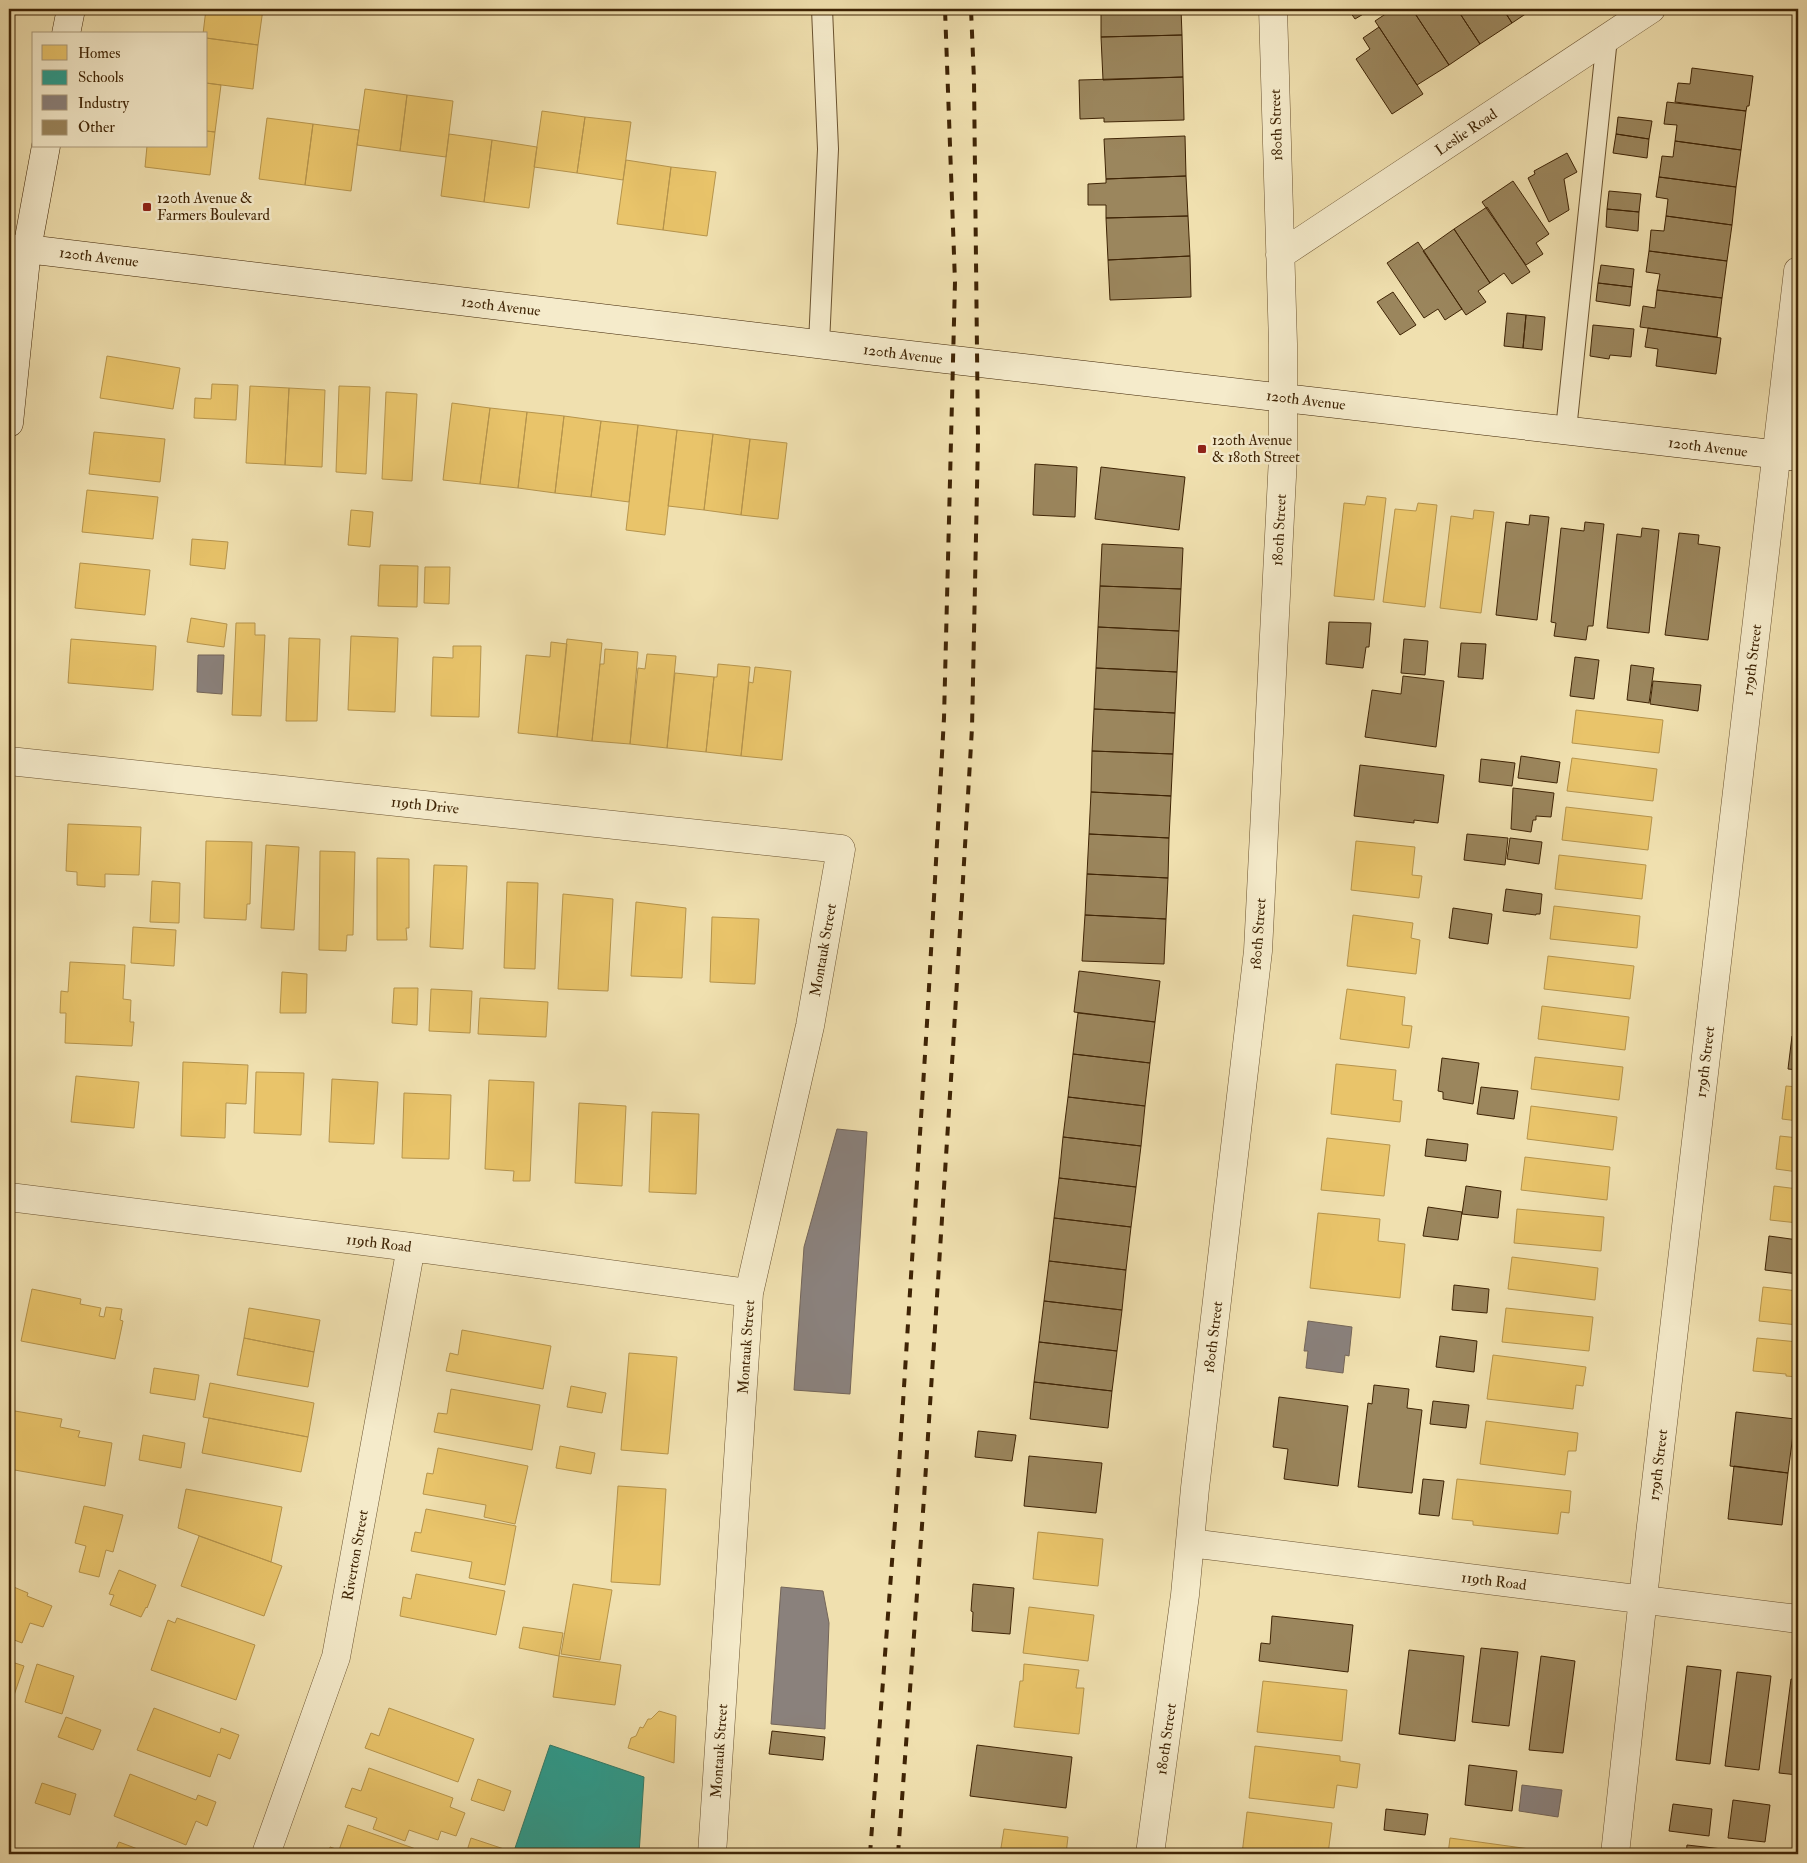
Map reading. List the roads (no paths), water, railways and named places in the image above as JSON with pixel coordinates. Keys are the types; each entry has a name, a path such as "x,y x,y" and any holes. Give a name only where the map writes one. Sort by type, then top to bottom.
{"street":[{"path":"66,32 71,9"},
{"name":"180th Street","path":"1150,1854 1185,1595 1258,951 1283,457 1280,255 1273,9"},
{"name":"Leslie Road","path":"1280,255 1651,9"},
{"path":"9,423 18,249 45,148"},
{"name":"120th Avenue","path":"18,249 1788,456"},
{"name":"179th Street","path":"1615,1854 1643,1599 1788,456 1798,271"},
{"name":"119th Drive","path":"9,760 841,849"},
{"name":"Montauk Street","path":"712,1854 749,1293 810,1026 841,849"},
{"name":"119th Road","path":"9,1197 411,1247 749,1293"},
{"name":"Riverton Street","path":"266,1854 336,1657 411,1247"},
{"name":"119th Road","path":"1190,1542 1798,1619"}],"lane":[{"path":"819,344 828,149 822,9"},
{"path":"1566,430 1607,38"}],"railway":[{"path":"870,1854 898,1482 944,718 955,282 945,9"},
{"path":"898,1854 924,1498 972,728 978,440 974,80 971,9"}],"place":[{"name":"120th Avenue & Farmers Boulevard","path":"147,207"},
{"name":"120th Avenue & 180th Street","path":"1202,449"}]}
